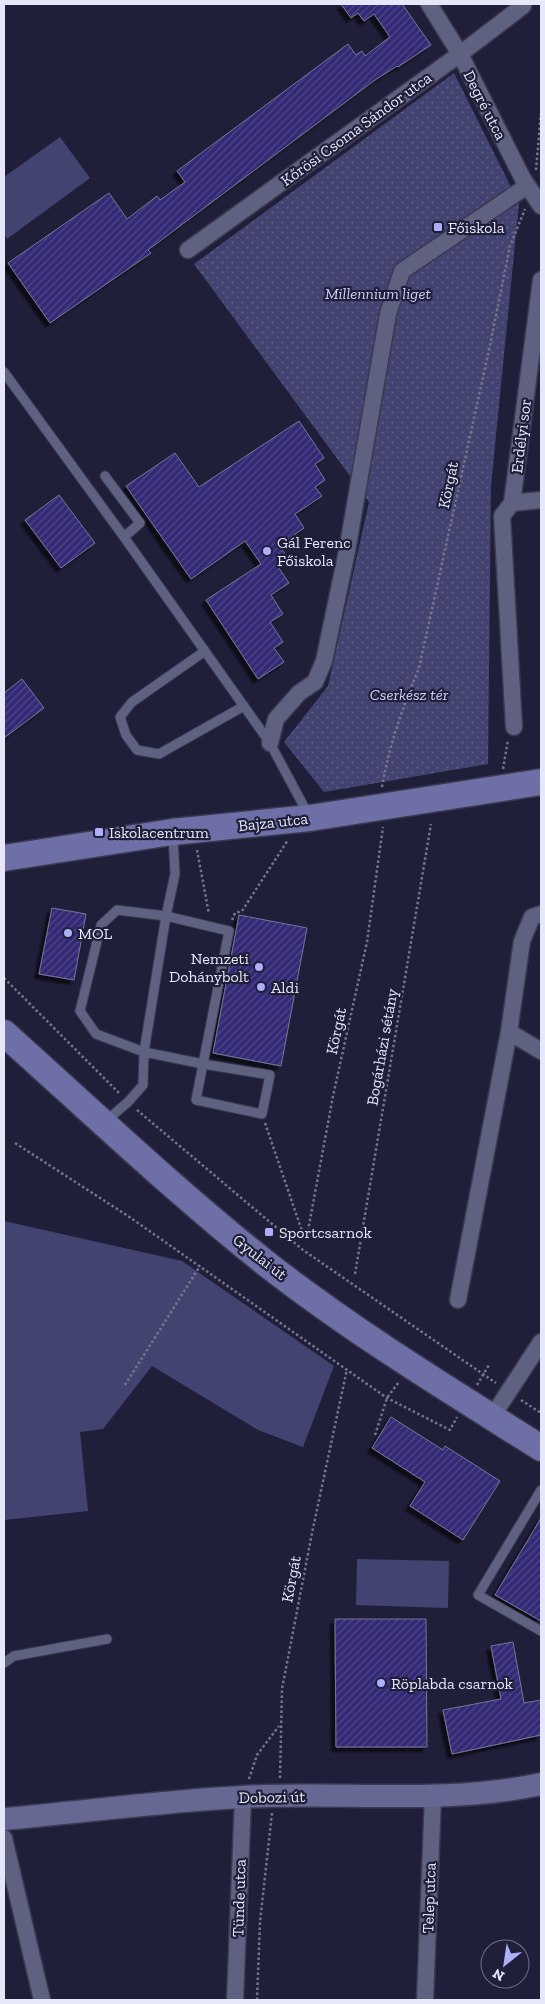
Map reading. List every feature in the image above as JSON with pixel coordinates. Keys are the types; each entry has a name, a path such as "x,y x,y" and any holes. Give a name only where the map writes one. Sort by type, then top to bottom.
{"main road":[{"name":"Bajza utca","path":"4,858 184,831 306,818 541,782"},
{"name":"Gyulai út","path":"4,1033 169,1183 269,1265 353,1326 541,1448"},
{"name":"Dobozi út","path":"4,1819 243,1797 433,1796 525,1788 541,1784"}],"street":[{"name":"Degré utca","path":"429,4 460,54 527,186 541,206"},
{"name":"Kőrösi Csoma Sándor utca","path":"188,250 524,6"},
{"path":"270,743 276,719 299,693 315,682 324,661 348,550 388,314 402,272 527,186"},
{"name":"Erdélyi sor","path":"514,727 507,509 541,280"},
{"path":"507,509 541,500"},
{"path":"458,1300 509,1032 522,941 537,915"},
{"path":"509,1032 541,1051"},
{"path":"492,1416 541,1342"},
{"name":"Telep utca","path":"424,2000 433,1796"},
{"name":"Tünde utca","path":"236,2000 243,1797"},
{"path":"4,1838 42,2000"}],"lane":[{"path":"4,372 270,743 306,818"},
{"path":"105,476 140,523 124,537"},
{"path":"205,651 132,702 120,717 126,735 137,750 160,754 244,706"},
{"path":"104,1123 128,1102 143,1085 144,1052 166,916 184,831"},
{"path":"211,927 166,916 117,910 101,925 80,1011 96,1034 144,1052 203,1064 270,1075 262,1114 196,1100 203,1064 228,931 211,927"},
{"path":"541,1490 478,1595 541,1631"},
{"path":"4,1663 14,1656 107,1638"}],"path":[{"path":"537,160 541,113"},
{"name":"Körgát","path":"386,762 399,717 419,668 510,246 524,212"},
{"path":"505,788 504,756 514,727"},
{"path":"228,931 235,913 242,910 306,818"},
{"name":"Bogárházi sétány","path":"355,1274 431,824"},
{"path":"184,831 199,865 211,927"},
{"name":"Körgát","path":"308,1236 335,1087 368,942 382,844"},
{"path":"4,978 128,1102 303,1250 508,1392 541,1412"},
{"path":"262,1114 302,1231"},
{"path":"15,1142 128,1216 388,1398"},
{"path":"125,1385 200,1266"},
{"path":"375,1435 388,1398 412,1364"},
{"name":"Körgát","path":"280,1778 282,1689 312,1533 348,1369"},
{"path":"243,1797 257,1756 280,1725"},
{"path":"257,2000 260,1922 272,1822"}],"green space":[{"name":"Millennium liget","path":"454,73 519,203 491,486 488,764 324,792 284,742 328,686 369,502 194,264"},
{"path":"60,137 90,178 7,239 4,234 4,177"},
{"path":"4,1221 182,1261 334,1366 303,1447 258,1430 152,1366 103,1429 80,1432 88,1511 4,1520"},
{"path":"357,1559 449,1561 448,1608 356,1605"}],"building":[{"path":"341,4 402,4 431,45 375,80 148,250 151,253 50,323 8,263 109,193 127,219 157,196 160,200 185,182 177,171 348,44 356,55 362,51 365,56 390,37 374,14 364,21 358,13 351,18"},
{"name":"Gál Ferenc Főiskola","path":"299,421 324,458 315,464 325,480 315,487 322,496 295,514 304,528 279,545 287,557 276,564 289,583 271,595 283,614 270,622 283,642 274,648 284,662 258,679 206,600 261,564 245,541 191,579 126,486 175,453 199,487"},
{"path":"59,495 95,543 61,568 25,520"},
{"path":"22,679 44,708 4,738 4,693"},
{"path":"52,908 86,914 74,980 39,974"},
{"path":"239,915 307,928 281,1066 213,1053"},
{"path":"391,1417 443,1450 445,1446 500,1481 463,1540 410,1506 425,1482 372,1448"},
{"path":"541,1518 541,1621 495,1595"},
{"name":"Röplabda csarnok","path":"335,1619 426,1619 427,1747 336,1747"},
{"path":"513,1642 524,1703 541,1700 541,1735 452,1754 443,1710 501,1699 491,1646"}],"place":[{"name":"Főiskola","path":"438,227"},
{"name":"Gál Ferenc Főiskola","path":"267,551"},
{"name":"Iskolacentrum","path":"99,832"},
{"name":"MOL","path":"68,933"},
{"name":"Nemzeti Dohánybolt","path":"259,967"},
{"name":"Aldi","path":"261,987"},
{"name":"Sportcsarnok","path":"269,1232"},
{"name":"Röplabda csarnok","path":"381,1683"}],"park label":[{"name":"Cserkész tér","path":"409,694"}]}
